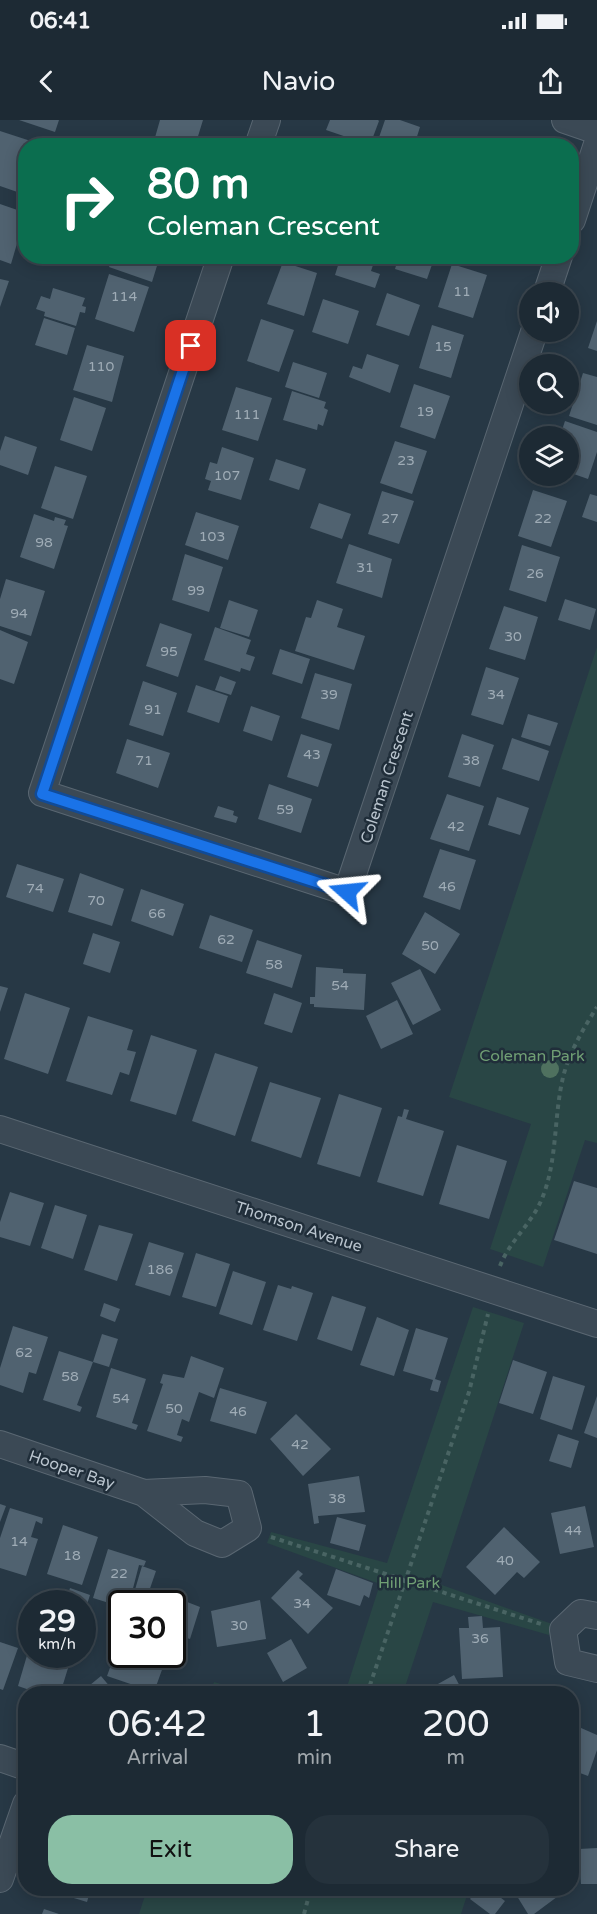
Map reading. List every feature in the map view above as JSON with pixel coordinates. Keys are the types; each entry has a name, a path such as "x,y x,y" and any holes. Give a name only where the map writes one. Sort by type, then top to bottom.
{"street":[{"path":"261,138 267,120"},
{"path":"565,120 597,131"},
{"path":"579,199 597,144"},
{"name":"Coleman Crescent","path":"218,264 42,794 347,892 531,342"},
{"path":"550,282 556,264"},
{"name":"Thomson Avenue","path":"0,1129 597,1324"},
{"name":"Hooper Bay","path":"0,1444 144,1493 195,1533 222,1544 248,1528 239,1494 205,1490 144,1493"},
{"path":"597,1616 581,1613 563,1630 568,1662 597,1669"},
{"path":"0,1758 18,1764"},
{"path":"0,1879 18,1827"}],"path":[{"path":"370,1686 469,1392 493,1290 506,1254 527,1227 543,1196 551,1164 562,1079 584,1029 597,1007"},
{"path":"248,1528 405,1582 563,1630"},
{"path":"304,1914 309,1896"}],"green space":[{"name":"Coleman Park","path":"597,647 597,1143 585,1140 543,1267 490,1249 531,1124 449,1097"},
{"name":"Hill Park","path":"473,1307 524,1323 439,1584 552,1624 549,1635 433,1602 405,1686 347,1686 380,1584 267,1543 271,1532 387,1563"},
{"path":"214,1682 227,1686 213,1686"},
{"path":"145,1896 467,1896 461,1914 139,1914"}],"building":[{"path":"19,120 59,120 55,132"},
{"path":"160,120 203,120 197,138 155,138"},
{"path":"330,120 379,121 373,138 349,138 326,130"},
{"path":"385,120 400,120 420,127 417,138 379,138"},
{"path":"0,131 22,138 18,138 18,192 0,186"},
{"path":"0,204 18,210 18,240 11,264 0,260"},
{"path":"110,264 158,264 152,282 109,267"},
{"path":"282,264 317,273 304,316 267,304"},
{"path":"338,264 373,264 371,271 380,274 375,288 335,275"},
{"path":"397,264 432,264 427,279 395,269"},
{"path":"452,264 487,275 473,318 438,307"},
{"path":"109,274 149,287 134,332 95,319"},
{"path":"0,279 9,281 0,307"},
{"path":"53,288 85,298 82,306 86,307 85,313 80,312 76,326 44,316 45,312 36,309 41,296 50,299"},
{"path":"387,293 420,305 409,336 376,325"},
{"path":"323,299 359,311 348,344 312,332"},
{"path":"44,318 75,328 67,355 35,345"},
{"path":"261,319 294,330 279,372 247,361"},
{"path":"597,321 597,351 588,348"},
{"path":"432,325 464,335 451,378 419,368"},
{"path":"87,345 124,356 112,402 73,390"},
{"path":"367,354 399,365 390,393 349,377 353,366 362,369"},
{"path":"293,362 327,373 319,398 285,387"},
{"path":"583,373 597,377 597,425 569,416 570,414 579,414 579,385"},
{"path":"414,384 450,396 435,439 400,427"},
{"path":"236,387 272,398 258,441 222,430"},
{"path":"292,391 326,402 324,408 328,410 323,426 318,424 317,430 283,420"},
{"path":"74,397 106,408 92,451 60,440"},
{"path":"565,421 597,432 597,452 588,479 579,476 579,426 563,426"},
{"path":"5,436 37,447 28,475 0,465 0,451"},
{"path":"395,441 427,451 412,494 380,483"},
{"path":"222,447 254,458 241,500 208,490 211,481 205,479 210,462 217,464"},
{"path":"276,459 306,469 299,490 269,480"},
{"path":"55,466 87,476 73,519 41,508"},
{"path":"533,490 567,501 551,547 518,536"},
{"path":"382,491 414,501 399,544 368,534"},
{"path":"590,494 597,496 597,522 582,517"},
{"path":"319,503 351,514 342,539 310,528"},
{"path":"196,512 239,526 228,560 185,545"},
{"path":"34,514 54,521 55,517 66,520 64,525 68,526 54,569 20,557"},
{"path":"349,544 392,559 382,598 336,583"},
{"path":"522,545 560,557 546,602 509,590"},
{"path":"185,554 223,567 209,612 172,600"},
{"path":"6,579 45,591 31,636 0,626 0,599"},
{"path":"565,599 596,609 590,630 558,620"},
{"path":"229,600 258,610 249,637 220,628"},
{"path":"317,600 343,609 337,627 365,636 354,670 295,651 306,617 311,618"},
{"path":"504,606 538,617 525,660 489,649"},
{"path":"160,623 192,634 178,677 146,666"},
{"path":"215,627 251,640 246,654 255,657 250,671 241,668 240,672 204,660"},
{"path":"0,630 28,642 14,684 0,679"},
{"path":"280,649 310,659 302,684 272,674"},
{"path":"486,667 519,678 503,725 471,715"},
{"path":"315,673 352,684 339,730 301,718"},
{"path":"220,676 236,682 231,695 215,690"},
{"path":"143,681 177,693 163,736 129,725"},
{"path":"196,685 228,696 219,723 187,712"},
{"path":"251,706 280,716 272,741 243,731"},
{"path":"528,714 558,723 550,746 521,737"},
{"path":"301,734 332,744 318,787 287,777"},
{"path":"462,734 494,745 480,787 448,777"},
{"path":"512,738 549,751 539,781 502,769"},
{"path":"127,739 170,753 158,788 116,773"},
{"path":"269,784 312,799 301,833 258,819"},
{"path":"447,794 484,806 469,851 430,839"},
{"path":"497,797 529,808 520,835 488,825"},
{"path":"218,806 234,811 233,815 238,817 236,823 214,817"},
{"path":"440,849 476,860 460,910 423,897"},
{"path":"17,864 64,879 53,912 6,897"},
{"path":"80,873 124,889 112,926 68,912"},
{"path":"141,889 184,904 173,936 131,921"},
{"path":"425,912 460,934 435,974 402,954"},
{"path":"210,915 253,930 242,962 199,948"},
{"path":"93,933 120,942 110,973 83,964"},
{"path":"257,940 302,955 292,988 246,973"},
{"path":"316,967 343,969 343,973 366,974 364,1010 314,1007 314,1004 310,1004 310,997 315,997"},
{"path":"420,969 441,1010 413,1025 391,983"},
{"path":"0,986 8,988 0,1012"},
{"path":"25,993 70,1008 48,1074 4,1059"},
{"path":"274,993 302,1003 292,1033 264,1024"},
{"path":"397,1000 413,1034 381,1049 366,1016"},
{"path":"88,1016 133,1030 127,1050 136,1052 129,1075 120,1072 112,1095 66,1081"},
{"path":"151,1035 197,1050 176,1115 130,1101"},
{"path":"215,1053 258,1067 235,1136 192,1121"},
{"path":"270,1082 321,1098 301,1158 251,1141"},
{"path":"339,1094 382,1108 360,1177 317,1164"},
{"path":"404,1109 409,1110 406,1119 444,1131 423,1196 377,1182 398,1116 402,1117"},
{"path":"457,1145 507,1161 489,1219 439,1204"},
{"path":"574,1181 597,1188 597,1254 554,1240"},
{"path":"10,1192 44,1203 30,1246 0,1237 0,1222"},
{"path":"55,1205 87,1215 73,1259 41,1248"},
{"path":"99,1225 133,1234 117,1281 84,1270"},
{"path":"149,1242 184,1253 170,1296 135,1285"},
{"path":"196,1253 230,1264 216,1307 182,1297"},
{"path":"233,1271 266,1282 252,1325 219,1314"},
{"path":"278,1285 291,1289 292,1286 313,1293 297,1341 263,1330"},
{"path":"332,1296 366,1307 352,1351 317,1339"},
{"path":"104,1303 120,1309 115,1322 100,1316"},
{"path":"377,1317 409,1330 394,1376 360,1365"},
{"path":"13,1326 48,1337 36,1374 29,1372 23,1393 0,1385 0,1368"},
{"path":"416,1328 448,1338 435,1379 441,1381 438,1392 430,1390 433,1380 403,1371"},
{"path":"102,1334 118,1339 109,1367 93,1362"},
{"path":"59,1351 93,1362 77,1405 82,1407 80,1412 43,1400"},
{"path":"191,1356 224,1368 214,1398 199,1392 189,1422 182,1419 177,1435 183,1437 181,1442 147,1431 163,1384 160,1383 163,1374 184,1378"},
{"path":"513,1360 547,1372 533,1414 499,1403"},
{"path":"111,1368 146,1379 132,1423 138,1425 136,1430 96,1417"},
{"path":"553,1376 585,1386 572,1430 540,1419"},
{"path":"220,1388 267,1402 256,1434 210,1421"},
{"path":"597,1396 597,1438 584,1433"},
{"path":"296,1414 331,1449 303,1476 270,1439"},
{"path":"558,1434 579,1441 571,1468 549,1461"},
{"path":"359,1476 365,1512 318,1516 319,1523 314,1524 308,1484"},
{"path":"0,1504 6,1506 0,1522"},
{"path":"585,1506 594,1547 560,1554 551,1513"},
{"path":"10,1508 43,1518 42,1524 36,1521 31,1537 38,1539 26,1576 0,1568 0,1538"},
{"path":"337,1517 366,1525 359,1551 330,1543"},
{"path":"63,1525 98,1537 82,1585 47,1574"},
{"path":"504,1527 540,1562 524,1578 517,1572 495,1595 466,1567"},
{"path":"108,1549 146,1561 144,1566 139,1565 133,1590 108,1590 108,1603 96,1599 95,1590"},
{"path":"142,1566 156,1571 149,1590 135,1590"},
{"path":"336,1569 373,1583 369,1598 364,1595 360,1606 327,1595"},
{"path":"298,1570 303,1574 299,1578 333,1608 308,1634 271,1598"},
{"path":"260,1600 266,1639 217,1647 211,1611"},
{"path":"186,1602 200,1607 190,1639 186,1638"},
{"path":"482,1616 483,1628 500,1627 503,1677 462,1679 459,1628 469,1628 468,1617"},
{"path":"291,1639 307,1668 283,1682 267,1653"},
{"path":"0,1642 18,1648 3,1690 0,1689"},
{"path":"23,1668 68,1668 62,1686 18,1686"},
{"path":"110,1668 163,1668 156,1686 136,1686 107,1676"},
{"path":"454,1675 460,1686 434,1686"},
{"path":"101,1676 109,1686 89,1686"},
{"path":"579,1727 597,1735 597,1750 588,1776 579,1773"},
{"path":"597,1848 597,1884 581,1884 579,1849"},
{"path":"67,1896 89,1896 87,1902"},
{"path":"472,1896 498,1896 505,1901 495,1914 490,1914 470,1899"},
{"path":"517,1896 558,1896 534,1914 528,1914"},
{"path":"44,1909 59,1914 42,1914"}],"route":[{"path":"191,346 42,794 347,892"}]}
